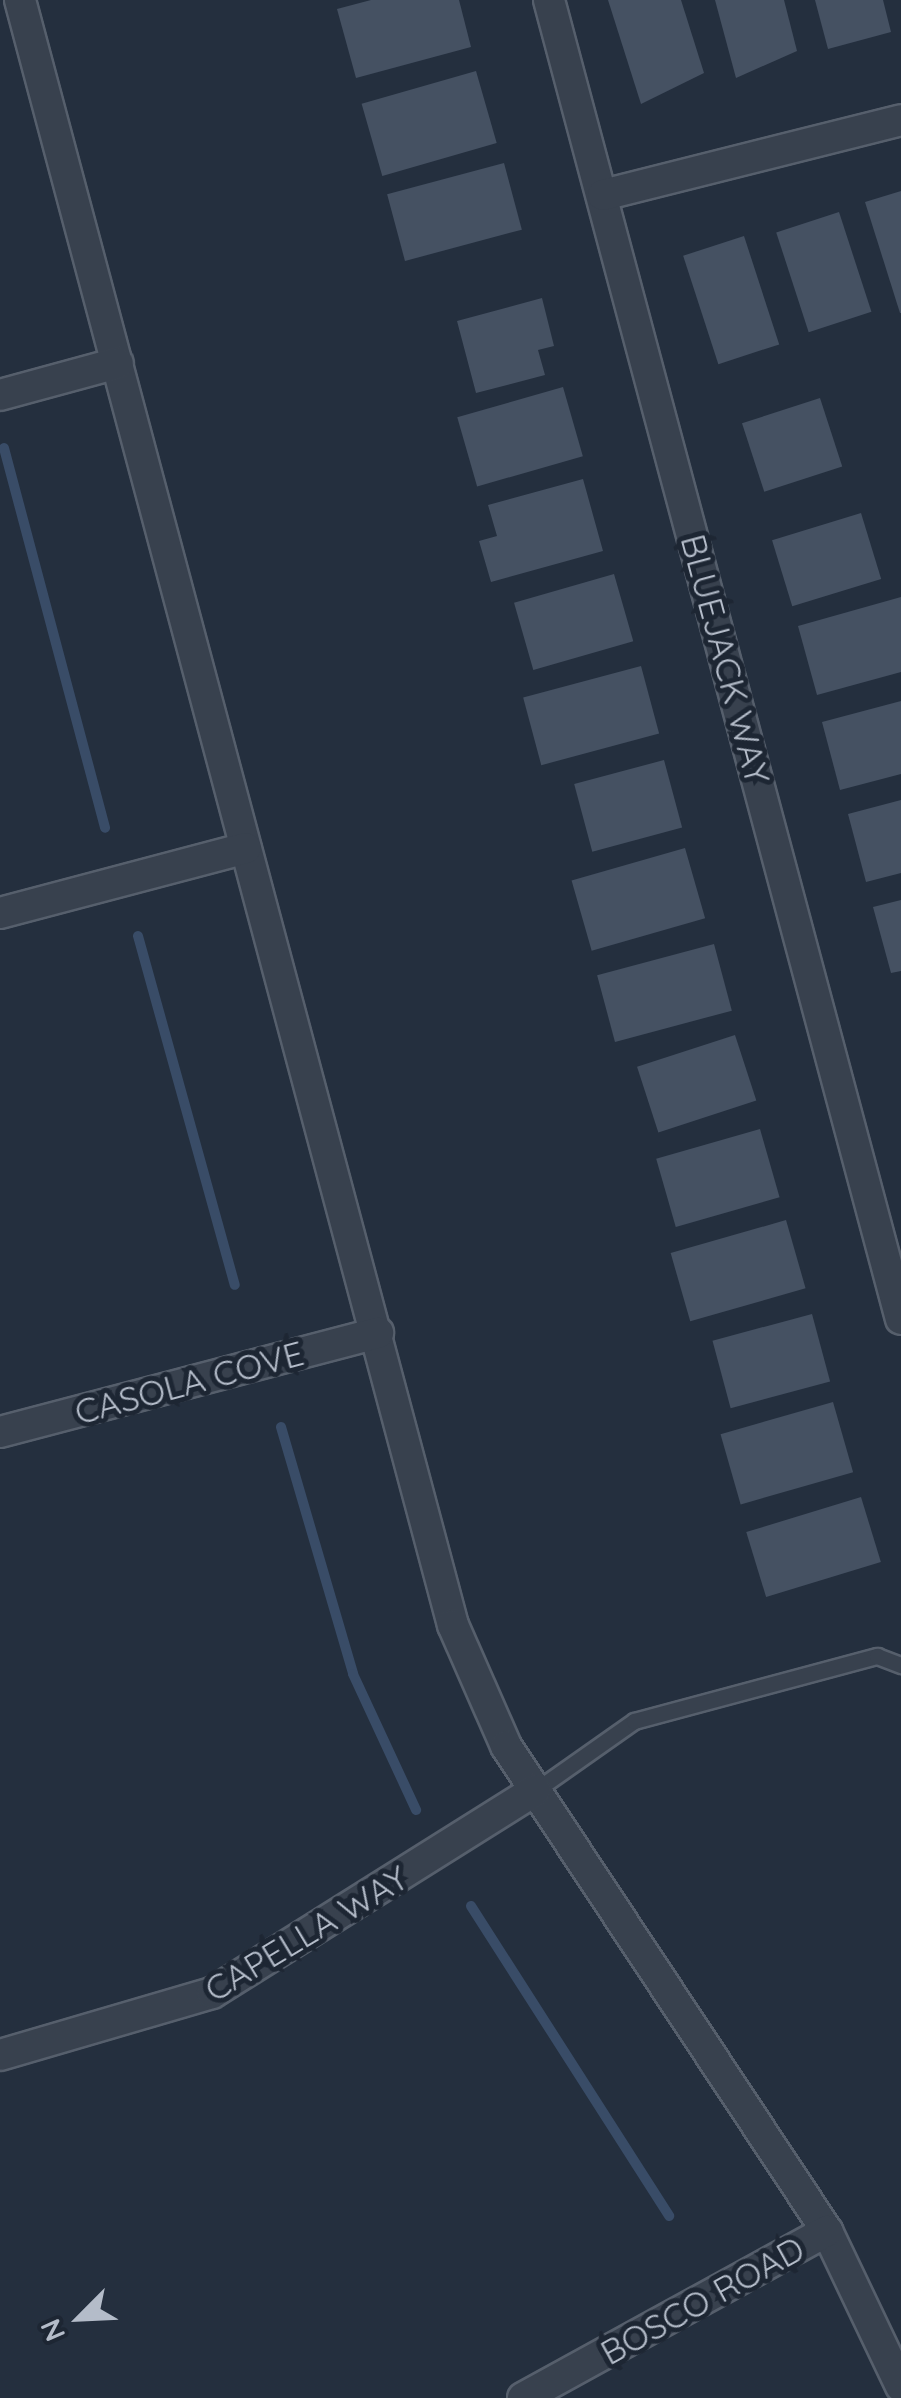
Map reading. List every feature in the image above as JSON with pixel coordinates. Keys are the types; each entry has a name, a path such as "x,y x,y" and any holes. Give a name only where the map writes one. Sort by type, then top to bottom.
{"street":[{"path":"20,0 453,1625 480,1696 536,1790 827,2230 901,2386"},
{"name":"BLUEJACK WAY","path":"549,0 901,1319"},
{"path":"603,195 901,120"},
{"path":"0,395 118,363"},
{"path":"0,914 246,848"},
{"name":"CASOLA COVE","path":"0,1432 378,1333"},
{"name":"CAPELLA WAY","path":"0,2055 212,1993 536,1790"},
{"name":"BOSCO ROAD","path":"524,2398 827,2230"}],"lane":[{"path":"536,1790 634,1722 877,1656 901,1665"}],"building":[{"path":"371,0 459,0 471,47 356,78 337,9"},
{"path":"608,0 681,0 704,73 641,104"},
{"path":"715,0 784,0 797,51 736,78"},
{"path":"815,0 883,0 891,32 828,49"},
{"path":"476,71 497,143 382,176 362,104"},
{"path":"504,163 522,230 405,261 387,194"},
{"path":"901,191 901,313 900,313 865,202"},
{"path":"839,212 871,312 809,332 776,232"},
{"path":"744,236 779,344 718,364 683,256"},
{"path":"542,298 554,346 538,350 545,375 476,393 457,321"},
{"path":"563,387 583,456 477,487 457,417"},
{"path":"820,398 842,466 764,492 742,423"},
{"path":"583,479 603,551 491,582 479,541 497,536 488,505"},
{"path":"861,513 881,579 792,606 772,540"},
{"path":"614,574 633,641 533,670 514,603"},
{"path":"901,597 901,672 817,695 798,626"},
{"path":"641,666 659,734 541,765 523,698"},
{"path":"901,701 901,774 840,790 822,722"},
{"path":"664,760 682,828 592,852 574,784"},
{"path":"901,800 901,873 866,882 848,814"},
{"path":"685,848 705,918 592,951 572,881"},
{"path":"901,900 901,971 891,973 873,907"},
{"path":"714,944 732,1011 615,1042 597,975"},
{"path":"735,1035 756,1101 658,1132 637,1067"},
{"path":"760,1129 780,1197 676,1227 656,1159"},
{"path":"786,1220 806,1288 690,1321 671,1253"},
{"path":"812,1314 830,1382 731,1408 713,1341"},
{"path":"833,1402 853,1472 741,1504 721,1434"},
{"path":"861,1497 881,1562 766,1597 746,1532"}],"waterway":[{"path":"4,448 105,828"},
{"path":"138,936 235,1285"},
{"path":"281,1427 353,1674 416,1810"},
{"path":"471,1906 669,2216"}]}
